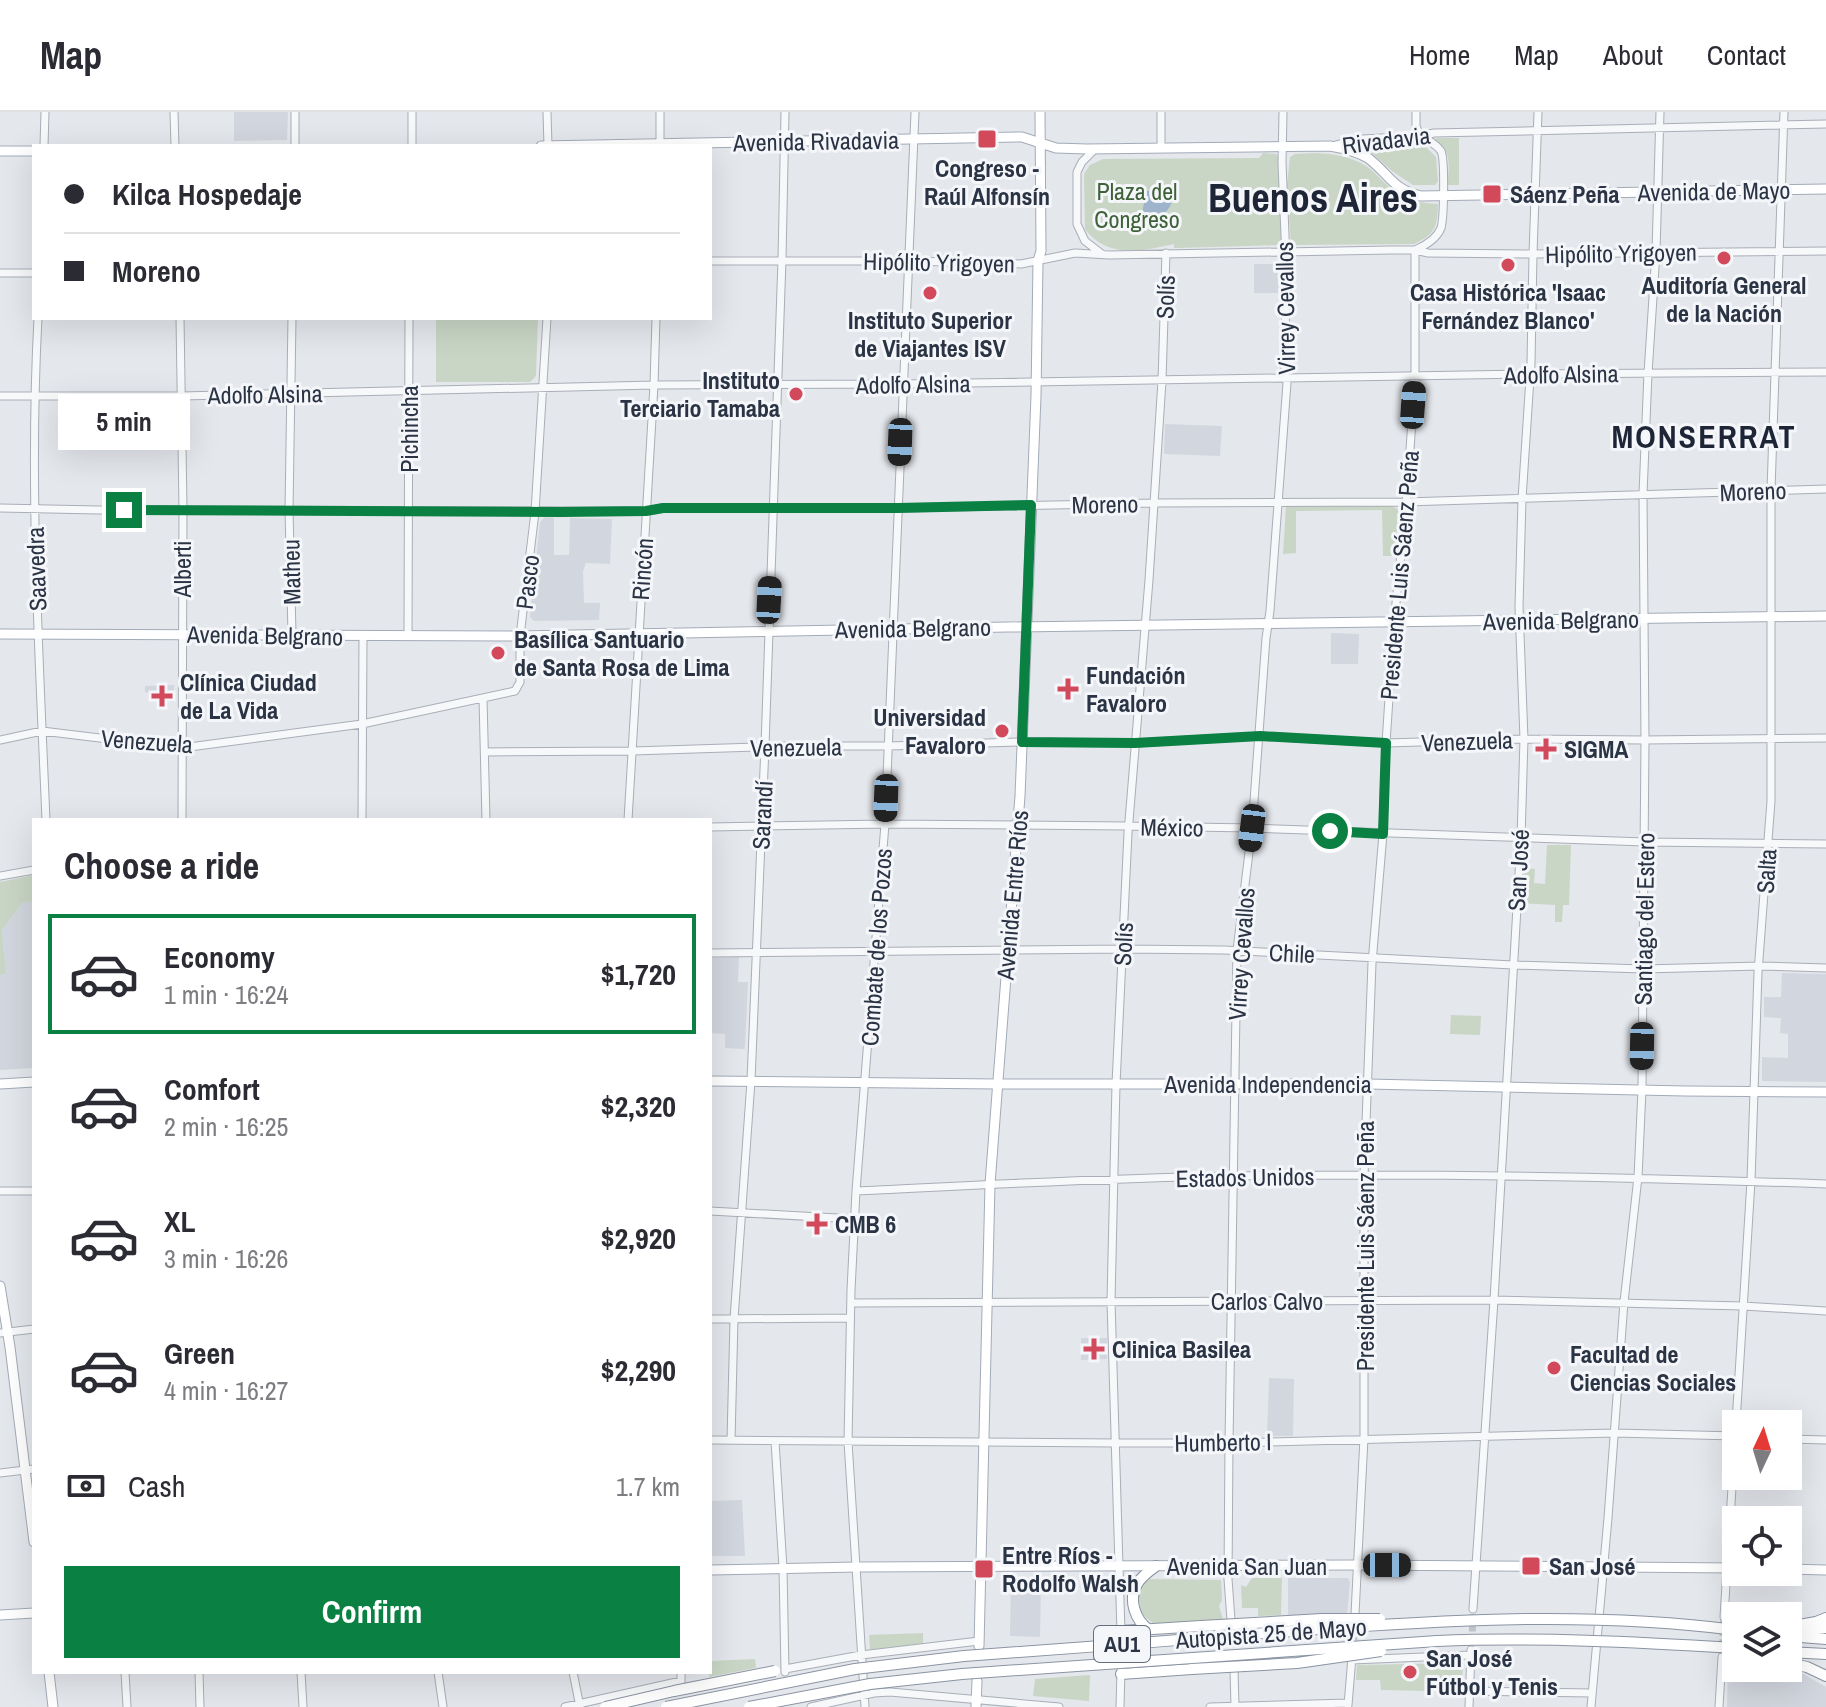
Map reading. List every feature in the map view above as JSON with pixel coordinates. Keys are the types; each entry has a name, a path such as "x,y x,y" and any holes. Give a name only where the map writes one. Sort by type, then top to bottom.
{"highway":[{"path":"1149,1630 1136,1616 1134,1592 1136,1584 1156,1566"},
{"path":"1121,1633 1334,1618 1434,1621"},
{"path":"1802,1625 1826,1618"},
{"name":"Autopista 25 de Mayo","path":"666,1707 855,1669 964,1656 1434,1621 1593,1619 1722,1628"},
{"path":"1802,1628 1826,1628"},
{"path":"1802,1637 1826,1639"},
{"name":"Autopista 25 de Mayo","path":"749,1707 870,1684 952,1675 1437,1641 1514,1639 1676,1644 1722,1649"},
{"path":"1121,1672 1297,1663 1437,1641"},
{"path":"1802,1653 1826,1654"},
{"path":"1802,1666 1826,1676"},
{"path":"605,1707 782,1670"}],"main road":[{"name":"Avenida Entre Ríos","path":"979,1644 990,1184 1022,742 1038,261 1041,251 1040,112"},
{"name":"Avenida Rivadavia","path":"691,144 1022,137 1056,148 1330,146"},
{"name":"Avenida de Mayo","path":"1330,146 1367,158 1396,185 1421,196 1826,189"},
{"path":"0,151 32,151"},
{"name":"Avenida Belgrano","path":"0,634 520,636 1826,616"},
{"name":"Avenida Independencia","path":"712,1081 1367,1084 1826,1092"},
{"path":"0,1084 32,1082"},
{"path":"0,1286 4,1332 30,1469 32,1506"},
{"name":"Avenida San Juan","path":"712,1570 1228,1565 1722,1568"},
{"path":"1802,1569 1826,1570"},
{"path":"0,1615 32,1613"},
{"path":"49,1674 53,1707"},
{"path":"976,1703 977,1681"}],"street":[{"path":"44,144 45,112"},
{"path":"174,112 175,144"},
{"path":"295,112 295,144"},
{"path":"412,112 412,144"},
{"path":"547,112 548,144"},
{"path":"660,112 660,144"},
{"name":"Sarandí","path":"731,1440 734,1319 751,1081 765,746 785,112"},
{"name":"Combate de los Pozos","path":"865,1707 848,1442 850,1318 856,1191 885,824 915,112"},
{"path":"1161,112 1161,148"},
{"name":"Virrey Cevallos","path":"1231,1620 1229,1443 1237,950 1260,736 1286,377 1283,112"},
{"path":"1415,250 1429,243 1441,228 1443,195 1443,159 1433,144 1420,136 1416,112"},
{"name":"San José","path":"1473,1609 1521,839 1524,739 1520,621 1522,499 1531,374 1538,112"},
{"name":"Santiago del Estero","path":"1591,1707 1624,1302 1638,1177 1642,1090 1645,842 1643,494 1660,112"},
{"name":"Salta","path":"1737,1410 1768,844 1771,490 1784,112"},
{"name":"Rivadavia","path":"1330,146 1363,139 1434,133 1826,124"},
{"path":"1095,149 1077,172 1077,224 1085,241 1102,255"},
{"name":"Presidente Luis Sáenz Peña","path":"1355,1614 1364,1438 1367,1084 1394,623 1415,376 1415,250"},
{"name":"Hipólito Yrigoyen","path":"712,261 1021,264 1075,253 1826,251"},
{"name":"Solís","path":"1121,1633 1111,1301 1116,1084 1129,826 1162,381 1166,253"},
{"path":"0,273 32,273"},
{"name":"Saavedra","path":"38,320 34,396 35,509 46,818"},
{"name":"Alberti","path":"180,320 182,818"},
{"name":"Matheu","path":"292,320 289,510 292,634"},
{"name":"Pichincha","path":"408,636 409,320"},
{"name":"Pasco","path":"483,698 515,691 519,686 520,636 535,512 547,320"},
{"name":"Rincón","path":"628,818 656,320"},
{"name":"Adolfo Alsina","path":"0,396 181,396 654,385 1826,372"},
{"name":"Moreno","path":"0,508 646,511 663,508 1405,502 1826,489"},
{"path":"362,818 363,636"},
{"path":"483,698 486,818"},
{"name":"Venezuela","path":"0,740 42,731 182,748 362,724 483,698"},
{"name":"Venezuela","path":"485,752 1022,742 1135,743 1260,736 1386,743 1524,739 1826,738"},
{"name":"México","path":"712,827 885,824 1129,826 1521,839 1826,844"},
{"path":"0,876 32,870"},
{"name":"Chile","path":"712,953 1237,950 1513,965 1644,969 1826,968"},
{"name":"Estados Unidos","path":"856,1191 1233,1176 1501,1175 1826,1184"},
{"path":"0,1191 32,1191"},
{"path":"712,1211 855,1219"},
{"name":"Carlos Calvo","path":"851,1303 1494,1300 1826,1311"},
{"path":"712,1319 850,1318"},
{"path":"4,1332 32,1329"},
{"name":"Humberto I","path":"712,1440 984,1444 1229,1443 1615,1433 1722,1436"},
{"path":"1802,1439 1826,1440"},
{"path":"775,1441 783,1568 782,1670 861,1655 979,1644"},
{"path":"0,1473 30,1469"},
{"path":"1210,1707 1348,1705 1352,1659 1471,1652 1469,1707"},
{"path":"1719,1707 1722,1657"},
{"path":"1234,1669 1235,1707"},
{"path":"1120,1707 1121,1672"},
{"path":"125,1674 127,1707"},
{"path":"199,1674 200,1707"},
{"path":"301,1674 303,1707"},
{"path":"438,1674 443,1707"},
{"path":"573,1674 580,1706"},
{"path":"565,1707 580,1706 681,1676"},
{"path":"1469,1691 1592,1693"},
{"path":"811,1707 890,1692 976,1703 1059,1707"}],"shaded area":[{"path":"234,112 288,112 287,140 234,141"},
{"path":"1254,264 1279,264 1279,293 1254,293"},
{"path":"1165,424 1222,426 1220,456 1164,454"},
{"path":"545,517 554,518 554,555 569,555 570,518 612,519 610,564 586,563 583,571 584,603 600,603 599,620 534,621 530,617 540,522"},
{"path":"1331,633 1359,634 1358,664 1331,664"},
{"name":"Clínica Ciudad de La Vida","path":"174,685 174,702 150,699 150,693 145,692 145,686"},
{"path":"32,901 32,1068 0,1070 0,975 6,974 2,930 22,903"},
{"path":"739,957 738,982 748,982 745,1049 725,1048 725,1034 712,1033 712,958"},
{"path":"1782,973 1826,974 1826,1082 1762,1081 1762,1057 1788,1058 1788,1034 1780,1033 1781,1018 1764,1017 1764,997 1781,997"},
{"name":"Clinica Basilea","path":"1081,1338 1107,1338 1107,1359 1081,1360"},
{"path":"1269,1378 1294,1379 1293,1436 1267,1436"},
{"path":"742,1500 745,1556 712,1556 712,1501"},
{"path":"1288,1578 1348,1578 1347,1615 1288,1615"},
{"path":"1011,1580 1041,1580 1040,1637 1010,1636"},
{"path":"1802,1673 1826,1687 1826,1707 1727,1707 1728,1682 1802,1682"}],"green space":[{"path":"1436,138 1459,138 1459,185 1448,185 1447,154"},
{"path":"1370,144 1425,146 1436,157 1438,181 1435,185 1413,185 1366,148"},
{"name":"Plaza del Congreso","path":"1263,153 1278,156 1282,245 1174,248 1174,244 1126,250 1104,245 1085,229 1084,174 1090,165 1103,159 1259,158"},
{"path":"1316,153 1354,160 1369,168 1403,196 1438,204 1434,229 1414,244 1291,245 1287,185 1290,157"},
{"path":"436,320 538,320 536,376 530,382 436,382"},
{"path":"1386,505 1399,511 1394,556 1383,556 1382,510 1296,511 1296,553 1283,554 1286,506"},
{"path":"1547,845 1571,845 1569,905 1563,905 1562,922 1555,922 1555,905 1521,903 1524,868 1535,869 1534,883 1545,884"},
{"path":"32,875 32,901 22,903 2,930 6,974 0,975 0,882"},
{"path":"1451,1015 1481,1016 1480,1035 1450,1034"},
{"path":"1252,1578 1282,1578 1281,1615 1258,1616 1258,1608 1242,1608 1241,1585 1246,1587"},
{"path":"1150,1579 1221,1580 1222,1600 1219,1606 1223,1619 1154,1624 1137,1610 1137,1587"},
{"path":"923,1633 923,1644 870,1650 869,1635"},
{"path":"755,1659 756,1668 709,1677 712,1661"},
{"name":"San José Fútbol y Tenis","path":"1463,1663 1462,1681 1426,1680 1426,1691 1381,1690 1380,1680 1356,1680 1357,1665"},
{"path":"1090,1675 1089,1701 1033,1696 1035,1679"}],"water":[{"path":"1162,185 1170,194 1172,201 1169,208 1162,217 1156,212 1142,213 1142,191 1157,191"}],"tunnel":[{"path":"1472,1642 1473,1609"},
{"path":"1353,1651 1355,1623"},
{"path":"1121,1635 1121,1665"}],"place":[{"name":"Congreso - Raúl Alfonsín","path":"987,139"},
{"name":"Sáenz Peña","path":"1492,194"},
{"name":"Auditoría General de la Nación","path":"1724,258"},
{"name":"Casa Histórica 'Isaac Fernández Blanco'","path":"1508,265"},
{"name":"Instituto Superior de Viajantes ISV","path":"930,293"},
{"name":"Instituto Terciario Tamaba","path":"796,394"},
{"name":"Basílica Santuario de Santa Rosa de Lima","path":"498,653"},
{"name":"Fundación Favaloro","path":"1068,689"},
{"name":"Clínica Ciudad de La Vida","path":"162,696"},
{"name":"Universidad Favaloro","path":"1002,731"},
{"name":"SIGMA","path":"1546,749"},
{"name":"CMB 6","path":"817,1224"},
{"name":"Clinica Basilea","path":"1094,1349"},
{"name":"Facultad de Ciencias Sociales","path":"1554,1368"},
{"name":"San José","path":"1531,1566"},
{"name":"Entre Ríos - Rodolfo Walsh","path":"984,1569"},
{"name":"San José Fútbol y Tenis","path":"1410,1672"}],"district":[{"name":"Buenos Aires","path":"1313,197"},
{"name":"MONSERRAT","path":"1704,436"}],"route":[{"path":"124,510 561,512 663,508 1031,505 1022,742 1135,743 1260,736 1386,743 1383,834 1330,831"}]}
